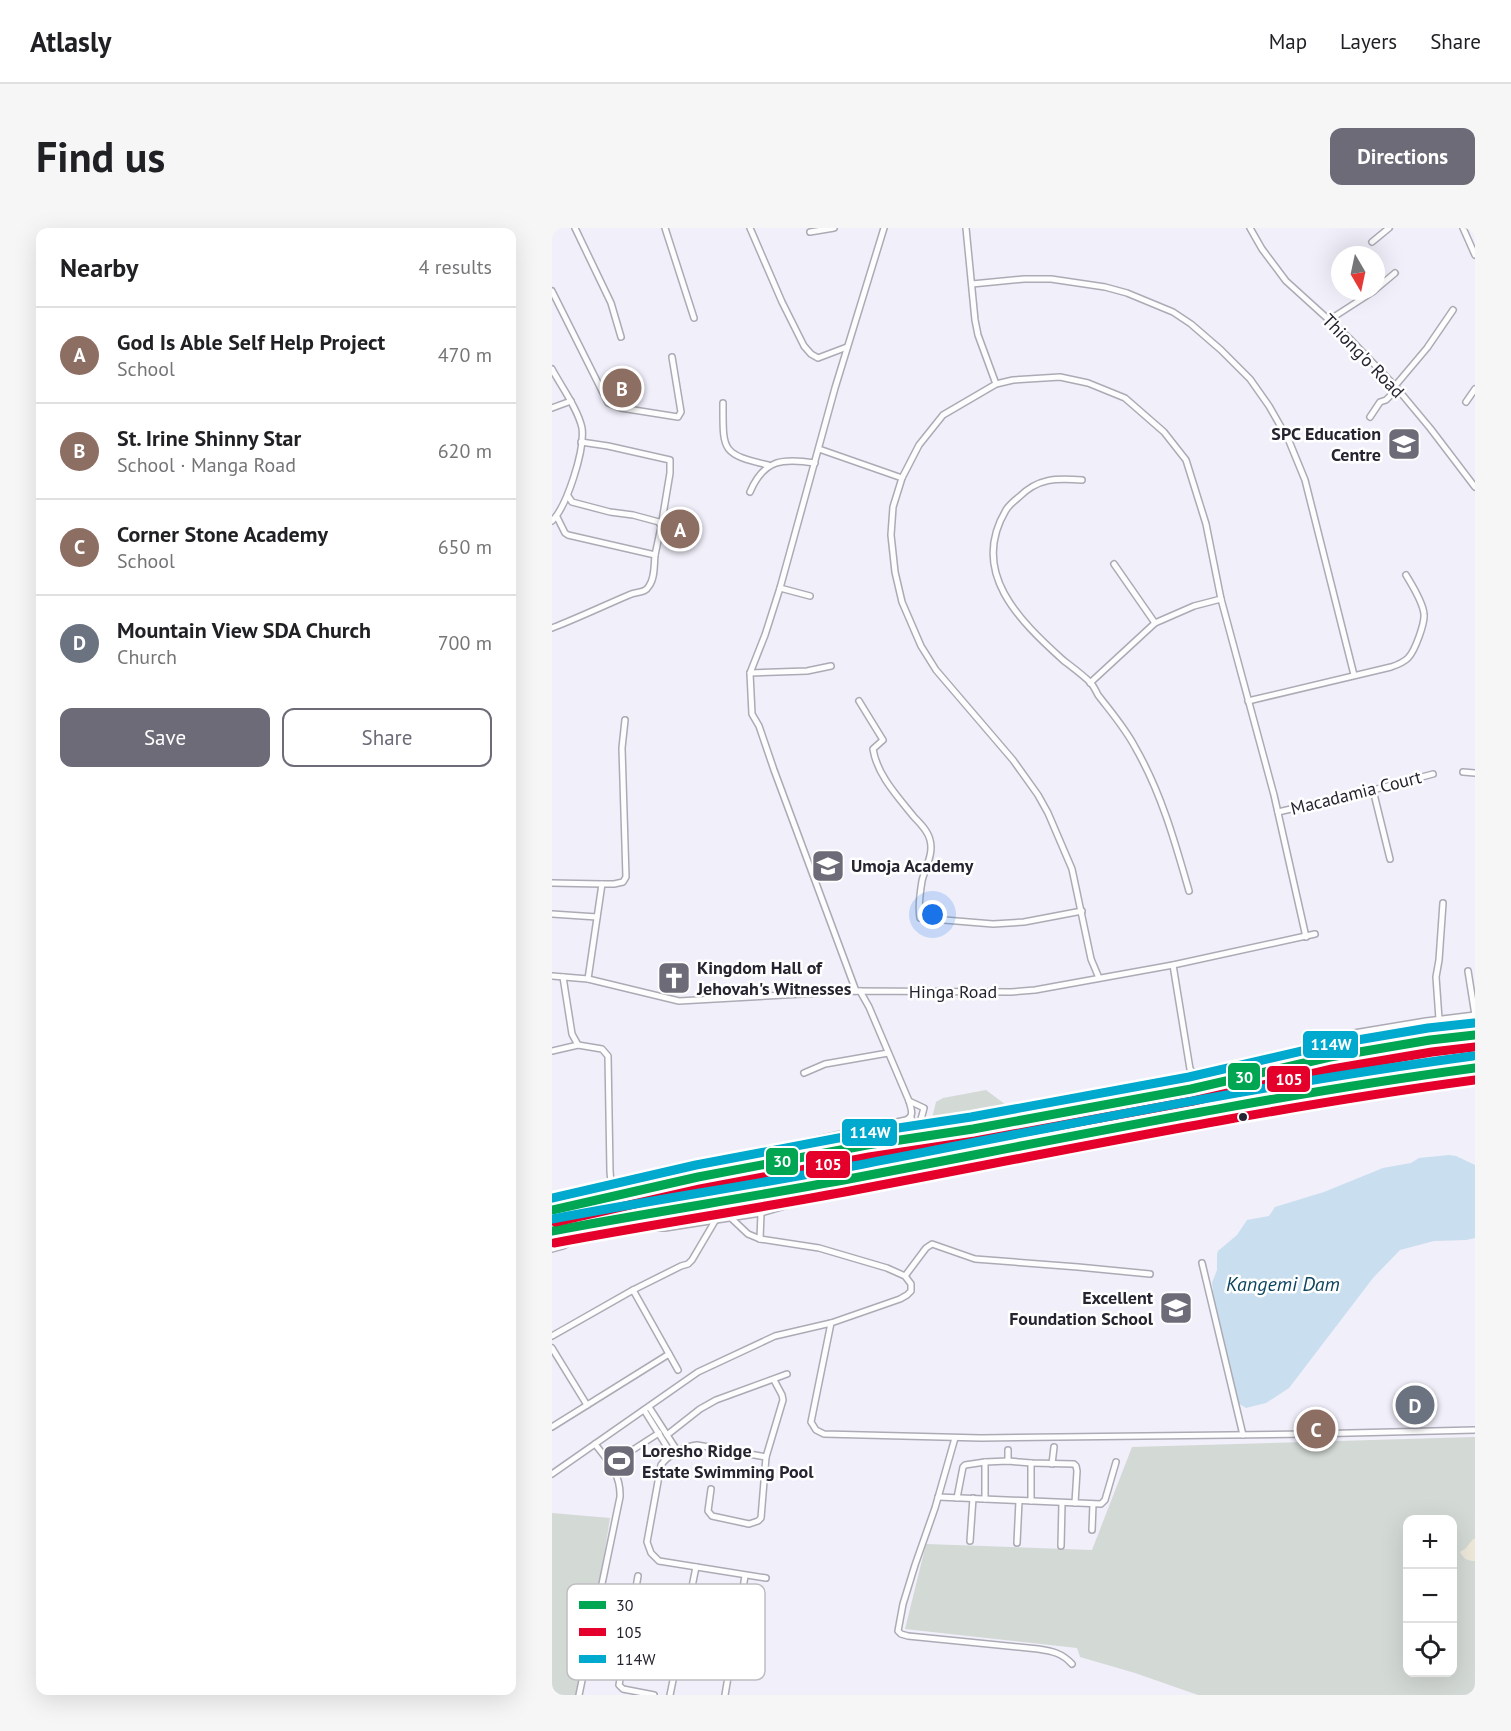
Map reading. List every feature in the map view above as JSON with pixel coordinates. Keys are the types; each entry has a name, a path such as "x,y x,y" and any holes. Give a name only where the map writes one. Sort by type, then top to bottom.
{"highway":[{"path":"552,1210 698,1177 1212,1084 1330,1057 1430,1040 1475,1035"},
{"path":"1349,1054 1352,1084"},
{"path":"552,1231 620,1223 1040,1141 1352,1084 1475,1068"}],"street":[{"path":"575,228 611,303 621,337"},
{"path":"665,228 694,318"},
{"path":"750,228 782,302 810,354 818,357 847,347"},
{"path":"810,232 834,228"},
{"path":"884,228 847,347 780,588 750,674 752,714 759,726 858,991 869,1007 909,1101 916,1138"},
{"path":"966,228 975,320 978,335 996,384"},
{"name":"Thiong'o Road","path":"1250,228 1262,249 1286,281 1350,339 1396,388 1436,435 1475,487"},
{"path":"1372,242 1389,228"},
{"path":"1463,228 1475,255"},
{"path":"1385,282 1395,273"},
{"path":"972,284 1051,279 1105,286 1127,293 1173,312 1191,324 1251,379 1289,441 1305,480 1354,675"},
{"path":"552,291 608,403 621,408 678,417 681,412 672,357"},
{"path":"1329,320 1360,300"},
{"path":"1370,417 1380,402 1386,400 1396,388 1453,310"},
{"path":"552,369 571,401 582,428 581,442 568,496 554,519 568,535 655,555"},
{"path":"1099,978 1090,959 1072,869 1057,832 1038,795 1012,760 936,670 921,646 902,602 895,572 891,535 893,507 902,478 919,445 943,415 996,384 1013,380 1060,377 1088,383 1125,398 1164,432 1186,459 1206,524 1221,599 1278,812 1306,937"},
{"path":"1466,402 1475,389"},
{"path":"552,408 571,401"},
{"path":"723,403 725,444 730,453 745,460 768,465 787,461 815,463"},
{"path":"552,628 630,594 643,592 649,587 654,573 655,555 670,473 670,460 581,442"},
{"path":"819,449 902,478"},
{"path":"750,492 757,478 768,465"},
{"path":"1082,480 1054,479 1038,482 1024,490 1010,504 998,524 993,554 994,565 998,580 1016,613 1047,645 1090,683 1135,745 1151,775 1171,829 1189,891"},
{"path":"568,496 572,502 654,520 659,522 661,527"},
{"path":"1114,564 1155,623"},
{"path":"1248,701 1401,663 1408,658 1421,628 1424,614 1417,594 1406,575"},
{"path":"780,588 810,596"},
{"path":"1090,683 1155,623 1194,606 1221,599"},
{"path":"750,674 807,671 831,666"},
{"path":"859,701 883,740 873,749 879,768 930,839 931,851 922,880 920,918 993,924 1024,922 1082,911"},
{"path":"552,883 614,884 623,882 626,877 622,748 625,720"},
{"path":"1463,772 1475,772"},
{"name":"Macadamia Court","path":"1278,812 1433,774"},
{"path":"1373,790 1390,859"},
{"path":"588,979 602,884"},
{"path":"1439,1019 1436,977 1443,903"},
{"path":"552,914 597,916"},
{"name":"Hinga Road","path":"552,976 588,979 680,1001 858,991 1011,992 1035,990 1173,965 1315,934"},
{"path":"1173,965 1190,1069 1195,1074 1211,1073 1331,1046"},
{"path":"1330,1057 1331,1046 1336,1036 1475,1015 1468,971"},
{"path":"562,977 572,1034 578,1045"},
{"path":"552,1051 578,1045 602,1049 606,1053 612,1196 620,1223"},
{"path":"804,1072 825,1064 888,1053"},
{"path":"1211,1073 1212,1084"},
{"path":"1308,1100 1412,1084 1475,1079"},
{"path":"909,1101 924,1108 916,1138"},
{"path":"753,1154 911,1117"},
{"path":"552,1249 620,1223 659,1228 761,1213 895,1170"},
{"path":"760,1239 761,1213"},
{"path":"552,1474 698,1372 775,1336 831,1323 907,1296 912,1288 905,1276 887,1268 819,1248 760,1239 747,1234 731,1218"},
{"path":"552,1336 633,1290 688,1264 715,1221"},
{"path":"570,1228 573,1241"},
{"path":"905,1276 926,1248 932,1244 975,1259 1150,1274"},
{"path":"1202,1263 1243,1435"},
{"path":"633,1290 678,1370"},
{"path":"831,1323 811,1422 816,1430 824,1434 955,1438 1475,1430"},
{"path":"552,1348 587,1405"},
{"path":"552,1427 669,1354"},
{"path":"667,1435 716,1400 787,1374"},
{"path":"711,1489 708,1511 710,1514 749,1524 761,1518 766,1457 783,1400 774,1380"},
{"path":"646,1408 659,1433 675,1454"},
{"path":"646,1408 667,1435 675,1454"},
{"path":"631,1451 659,1433"},
{"path":"955,1438 903,1604 898,1631 908,1636 1058,1652 1072,1664"},
{"path":"595,1444 616,1471 620,1497 602,1584"},
{"path":"766,1457 697,1445 689,1446 664,1460 661,1464 648,1537 651,1553 659,1561 766,1578"},
{"path":"1052,1464 1054,1447"},
{"path":"1008,1450 1008,1461"},
{"path":"957,1498 963,1467 985,1462 1008,1461 1074,1464 1076,1466 1075,1503"},
{"path":"985,1462 985,1499"},
{"path":"938,1497 1101,1504 1104,1502 1116,1462"},
{"path":"1030,1501 1032,1463"},
{"path":"970,1541 973,1498"},
{"path":"1017,1543 1019,1501"},
{"path":"1061,1546 1062,1503"},
{"path":"1092,1530 1093,1504"},
{"path":"692,1584 696,1567"},
{"path":"636,1584 638,1576"},
{"path":"744,1584 745,1576"},
{"path":"579,1695 582,1680"},
{"path":"620,1680 619,1685 623,1689 654,1695"},
{"path":"670,1695 673,1680"},
{"path":"725,1695 728,1680"}],"shaded area":[{"path":"986,1090 1006,1105 932,1118 936,1102 943,1098"},
{"path":"1475,1437 1475,1695 1198,1695 1080,1657 1077,1648 905,1629 926,1544 1092,1550 1132,1447"},
{"path":"552,1513 610,1518 600,1584 567,1584 567,1680 584,1680 582,1695 552,1695"}],"sand":[{"path":"1475,1539 1475,1561 1470,1561 1460,1552"}],"water":[{"name":"Kangemi Dam","path":"1449,1155 1475,1165 1475,1238 1434,1241 1400,1250 1373,1278 1289,1388 1266,1403 1246,1408 1238,1403 1216,1316 1212,1283 1217,1270 1218,1251 1237,1235 1247,1220 1269,1216 1275,1207 1324,1192 1383,1168 1411,1163 1419,1158"},
{"name":"Loresho Ridge Estate Swimming Pool","path":"621,1449 624,1454 621,1457 626,1465 621,1468 611,1455"}],"transit line":[{"name":"114W","path":"552,1198 696,1165 865,1133 971,1117 1189,1077 1328,1045 1428,1028 1474,1023"},
{"name":"30","path":"552,1210 698,1177 867,1145 973,1129 1191,1089 1330,1057 1430,1040 1475,1035"},
{"name":"105","path":"555,1222 700,1189 869,1157 975,1141 1193,1101 1332,1069 1475,1047"},
{"name":"114W","path":"552,1219 815,1173 1317,1079 1473,1056"},
{"name":"30","path":"552,1231 816,1185 1241,1105 1475,1068"},
{"name":"105","path":"554,1243 817,1197 1242,1117 1475,1080"}],"place":[{"name":"St. Irine Shinny Star","path":"622,388"},
{"name":"SPC Education Centre","path":"1404,444"},
{"name":"God Is Able Self Help Project","path":"680,529"},
{"name":"Umoja Academy","path":"828,866"},
{"name":"Kingdom Hall of Jehovah's Witnesses","path":"674,978"},
{"name":"Excellent Foundation School","path":"1176,1308"},
{"name":"Mountain View SDA Church","path":"1415,1405"},
{"name":"Corner Stone Academy","path":"1316,1429"},
{"name":"Loresho Ridge Estate Swimming Pool","path":"619,1461"}]}
